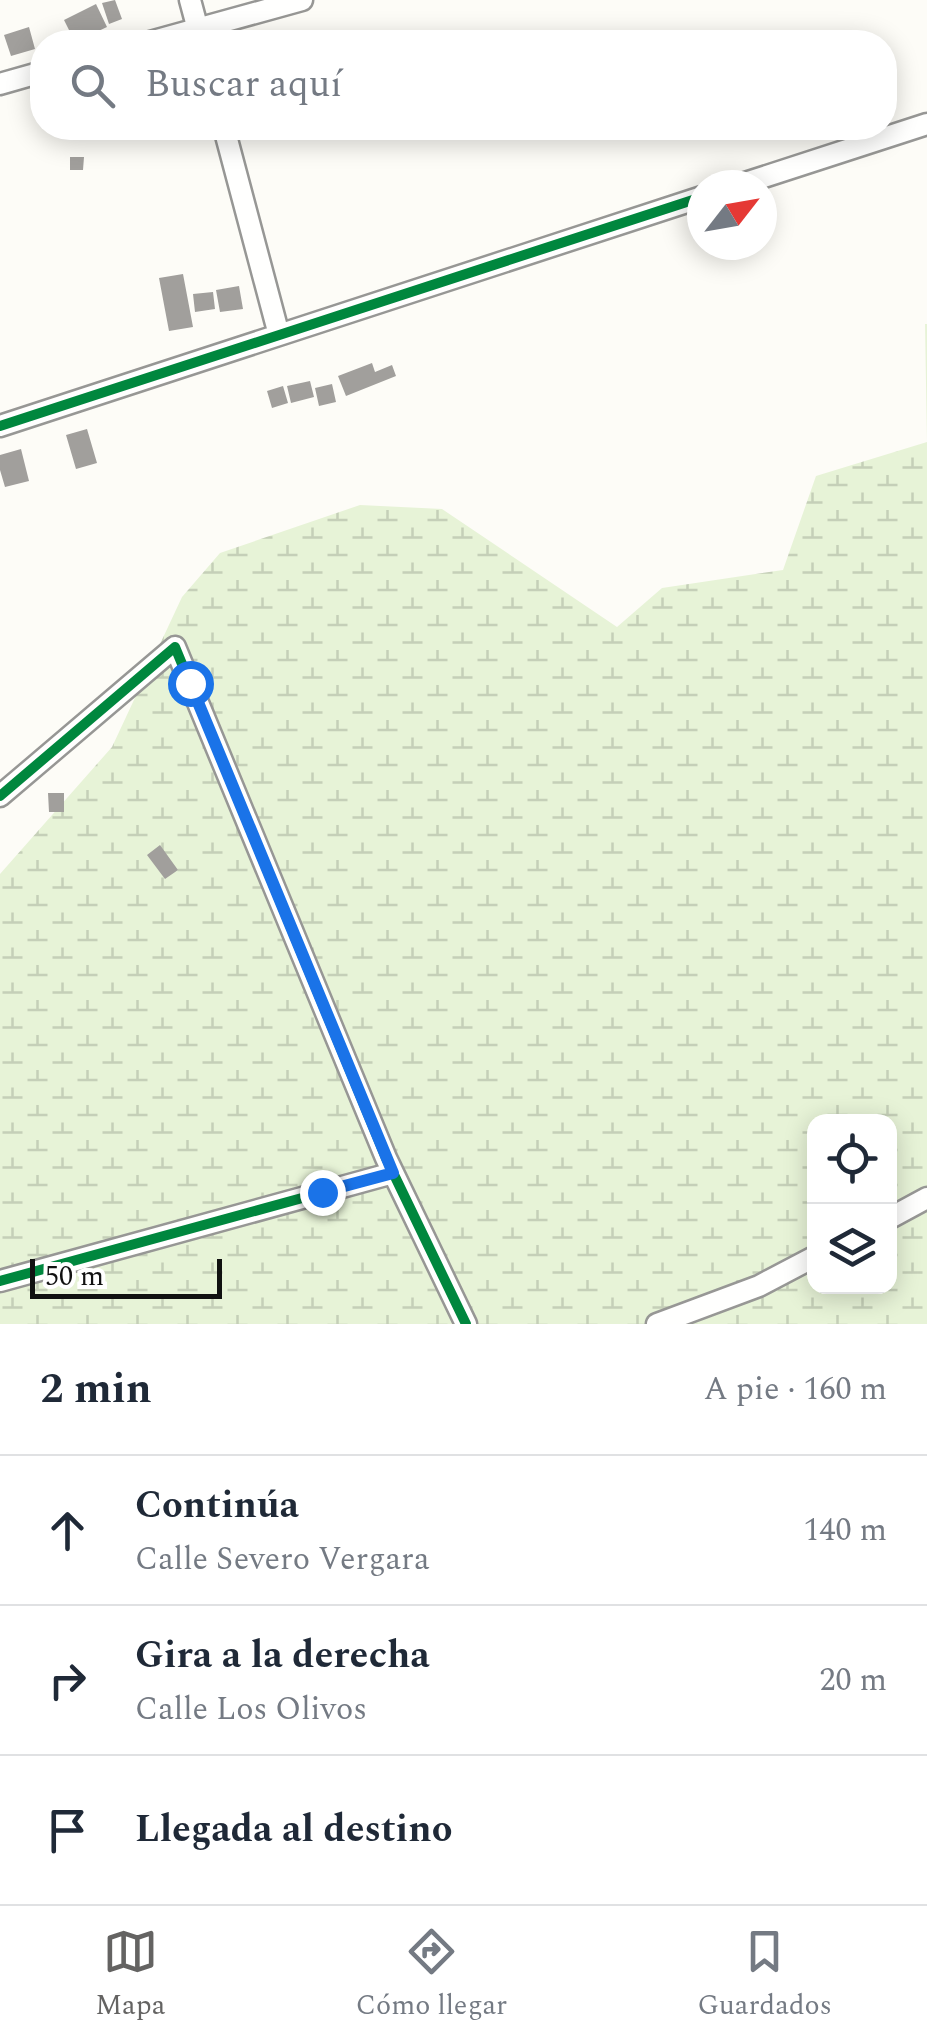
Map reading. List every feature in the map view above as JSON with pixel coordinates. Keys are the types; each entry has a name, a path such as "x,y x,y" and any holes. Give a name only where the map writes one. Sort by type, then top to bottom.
{"street":[{"path":"190,0 198,30"},
{"path":"216,30 302,0"},
{"path":"0,84 30,75"},
{"path":"897,134 927,124"},
{"path":"227,140 279,335"},
{"path":"777,173 878,140"},
{"path":"0,426 687,202"},
{"path":"0,796 176,647 393,1173 466,1324"},
{"path":"0,1281 393,1173"},
{"path":"897,1214 927,1198"},
{"path":"657,1324 759,1286 807,1262"}],"green space":[{"path":"925,324 927,324 927,442"},
{"path":"927,442 927,1324 0,1324 0,874 112,747 182,597 220,553 360,505 442,509 617,627 662,588 783,570 816,476"}],"building":[{"path":"115,0 122,19 109,24 102,3"},
{"path":"96,4 107,27 69,30 64,20"},
{"path":"29,27 30,50 11,56 4,35"},
{"path":"70,157 84,157 83,170 70,170"},
{"path":"183,274 193,327 169,331 159,278"},
{"path":"239,286 243,309 220,312 216,290"},
{"path":"213,292 215,309 195,312 193,294"},
{"path":"372,363 375,372 392,365 396,376 346,396 338,376"},
{"path":"310,381 314,397 291,403 287,386"},
{"path":"332,384 336,402 319,406 315,388"},
{"path":"283,386 288,403 272,408 267,391"},
{"path":"87,429 97,463 76,469 66,435"},
{"path":"21,449 29,481 5,487 0,455"},
{"path":"48,793 64,793 64,812 49,812"},
{"path":"160,845 178,870 165,879 147,855"}],"cycle path":[{"path":"0,426 687,202"},
{"path":"0,796 175,647 386,1158 466,1324"},
{"path":"0,1281 393,1173"}],"route":[{"path":"190,683 393,1173 322,1192"}]}
